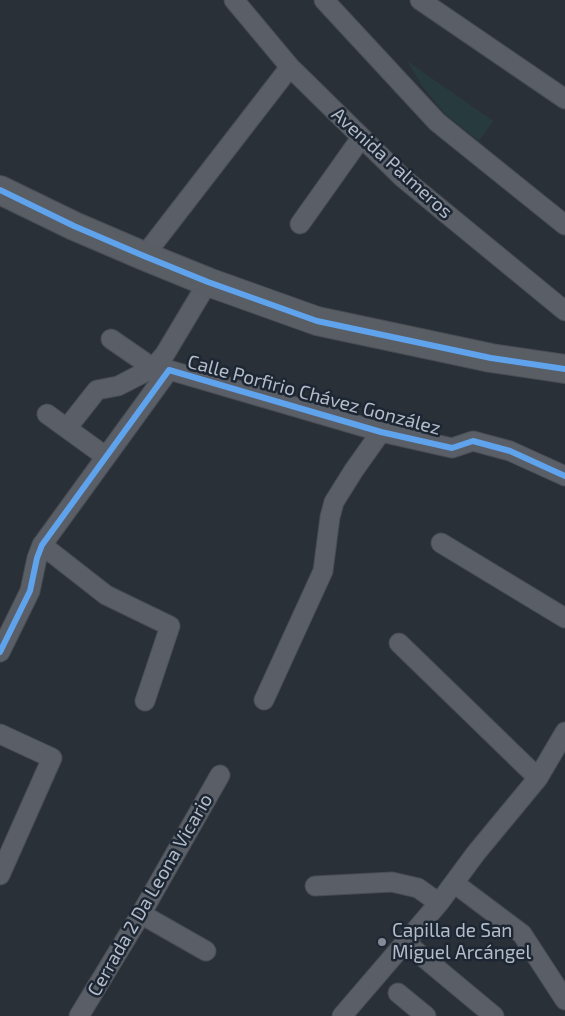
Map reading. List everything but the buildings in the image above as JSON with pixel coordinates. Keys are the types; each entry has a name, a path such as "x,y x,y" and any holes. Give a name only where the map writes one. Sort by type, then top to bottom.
{"street":[{"name":"Avenida Palmeros","path":"234,0 290,67 402,178 565,311"},
{"path":"324,0 437,122 565,225"},
{"path":"420,0 565,99"},
{"path":"144,256 290,67"},
{"path":"300,224 360,138"},
{"path":"0,190 74,226 144,256 208,282 317,321 491,358 565,369"},
{"path":"67,428 97,390 118,386 153,368 165,354 208,282"},
{"path":"111,338 153,368"},
{"name":"Calle Porfirio Chávez González","path":"0,652 30,591 37,558 42,545 169,370 382,432 452,448 473,441 510,451 565,476"},
{"path":"47,414 105,456"},
{"path":"264,700 323,571 330,517 334,502 354,470 382,432"},
{"path":"441,543 565,618"},
{"path":"42,545 106,595 170,626 145,701"},
{"path":"399,643 538,778"},
{"path":"342,1016 439,902 538,778 565,732"},
{"path":"0,734 52,758 0,875"},
{"name":"Cerrada 2 Da Leona Vicario","path":"79,1016 141,914 220,775"},
{"path":"315,886 392,882 418,888 439,902"},
{"path":"454,883 522,934 565,1000"},
{"path":"141,914 206,951"},
{"path":"405,942 494,1016"},
{"path":"398,993 426,1016"}],"green space":[{"path":"407,61 493,121 479,141 445,114 423,87"}],"cycle path":[{"path":"0,190 74,226 144,256 208,282 317,321 491,358 565,369"},
{"path":"0,652 30,591 37,558 42,545 169,370 381,432 452,448 473,441 510,451 565,476"}],"place":[{"name":"Capilla de San Miguel Arcángel","path":"382,942"}]}
